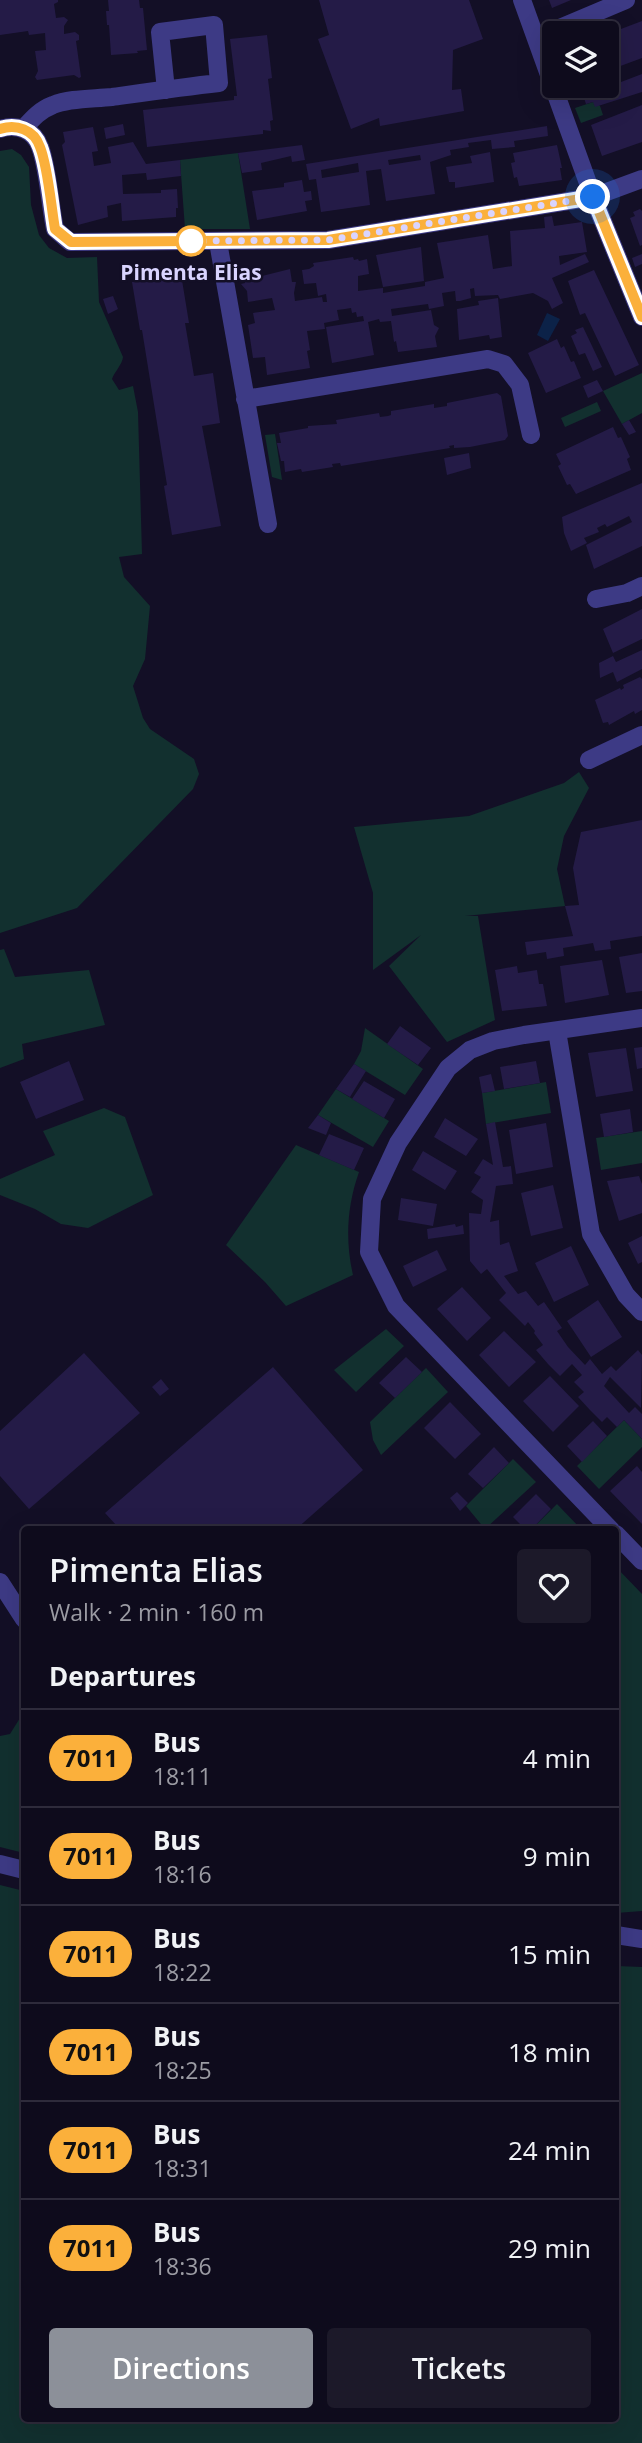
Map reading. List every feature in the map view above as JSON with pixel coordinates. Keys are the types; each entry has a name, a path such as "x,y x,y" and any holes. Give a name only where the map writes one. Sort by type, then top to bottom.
{"street":[{"path":"522,0 593,197 642,317"},
{"path":"536,38 626,0"},
{"path":"24,128 38,112 56,104 166,90 219,83 214,25 160,32 166,90"},
{"path":"0,129 12,125 24,128 40,145 55,229 71,242 328,240 593,197 642,179"},
{"path":"218,242 268,524"},
{"path":"245,399 488,359 504,364 520,385 531,435"},
{"path":"596,599 627,593 642,586"},
{"path":"589,760 642,735"},
{"path":"607,1526 396,1306 369,1252 372,1199 398,1143 447,1069 470,1051 493,1041 642,1018"},
{"path":"557,1031 591,1234 626,1295 642,1312"},
{"path":"619,1537 642,1561"},
{"path":"0,1582 21,1614"},
{"path":"0,1864 21,1869"},
{"path":"619,1929 642,1927"},
{"path":"619,1935 642,1939"}],"green space":[{"path":"593,102 600,106 603,115 581,123 575,108"},
{"path":"12,149 21,155 29,167 31,205 39,235 49,248 67,258 97,257 99,302 123,357 112,379 119,390 133,386 138,412 142,554 119,557 124,577 150,606 145,659 133,686 143,718 150,729 194,759 199,774 193,789 77,908 0,933 0,151"},
{"path":"238,153 250,229 185,229 180,160"},
{"path":"642,373 642,413 622,424 603,391"},
{"path":"597,402 601,411 565,427 561,418"},
{"path":"275,434 282,480 272,477 265,435"},
{"path":"579,772 589,788 564,836 557,869 565,906 465,916 478,916 495,1020 447,1042 389,966 421,935 373,970 373,893 354,827 469,816 564,783"},
{"path":"4,949 15,977 89,970 105,1025 22,1044 24,1059 0,1068 0,950"},
{"path":"365,1028 423,1069 405,1095 354,1064 361,1051"},
{"path":"546,1082 551,1113 486,1124 482,1093"},
{"path":"336,1089 389,1121 373,1147 318,1115"},
{"path":"104,1108 125,1117 153,1195 88,1228 61,1224 35,1209 0,1195 0,1179 55,1155 43,1131"},
{"path":"642,1131 642,1163 601,1170 596,1138"},
{"path":"296,1145 359,1172 349,1223 353,1275 286,1306 226,1245"},
{"path":"386,1329 404,1346 356,1392 334,1370"},
{"path":"426,1368 448,1392 381,1455 373,1440 370,1422"},
{"path":"624,1420 642,1439 642,1447 599,1489 577,1466"},
{"path":"513,1459 536,1482 488,1526 483,1526 466,1506"},
{"path":"557,1504 578,1526 535,1526"},
{"path":"619,1570 642,1594 642,1911 619,1913"},
{"path":"20,1718 21,1852 0,1847 0,1736 10,1734"},
{"path":"0,1885 21,1890 21,2422 619,2422 619,1966 642,1967 642,2443 0,2443"}],"water":[{"path":"547,313 560,319 548,341 537,335"}],"building":[{"path":"0,0 58,0 54,4 56,18 64,17 68,20 64,26 64,34 75,32 79,35 79,40 76,41 81,77 74,75 37,80 35,51 46,50 45,33 29,35 28,31 0,35"},
{"path":"108,0 139,0 140,8 143,8 147,50 111,55 106,11 109,11"},
{"path":"319,0 469,0 483,39 453,50 452,90 461,89 464,111 380,126 379,118 351,129 318,39 329,35"},
{"path":"549,0 571,0 552,8"},
{"path":"642,21 642,58 619,67 619,30"},
{"path":"267,35 272,78 268,79 273,120 270,121 271,131 147,147 143,110 234,100 234,96 237,96 230,39"},
{"path":"642,74 642,92 595,107 593,102 586,104 584,98 619,98 619,83"},
{"path":"642,105 642,142 602,156 591,125"},
{"path":"123,124 125,135 106,139 104,128"},
{"path":"547,126 548,136 514,141 515,147 492,149 491,140 468,143 469,147 450,150 451,155 430,162 435,194 386,201 381,169 366,171 370,205 321,212 316,179 309,180 306,164","holes":["420,155 421,160 389,165 388,160","358,163 359,172 322,178 321,170"]},
{"path":"93,127 98,151 92,152 94,166 111,163 108,147 133,142 146,164 180,160 181,176 147,180 146,173 122,175 123,194 161,193 161,190 177,189 176,217 122,221 121,203 107,206 108,217 78,225 62,145 65,142 63,132"},
{"path":"302,145 305,160 292,162 291,156 261,163 262,170 242,173 238,153"},
{"path":"557,145 562,180 519,186 511,163 515,162 513,153"},
{"path":"490,152 494,182 455,188 455,182 449,182 446,167 472,163 470,156"},
{"path":"302,180 304,192 311,191 312,200 305,201 307,211 257,220 252,191 284,187 284,183"},
{"path":"640,209 640,246 630,218 635,216 633,212"},
{"path":"552,216 554,226 582,222 587,252 559,256 560,265 585,254 589,262 552,278 563,303 552,309 548,301 533,293 500,299 498,295 475,296 474,288 470,289 471,298 456,301 455,291 442,293 444,306 429,309 428,304 391,309 392,316 431,310 434,325 439,328 435,336 437,347 398,352 391,321 380,322 379,319 368,322 374,355 332,363 326,327 364,321 363,316 357,317 356,312 352,313 351,308 337,310 339,320 324,323 325,329 307,331 310,368 267,375 265,357 253,358 248,325 255,323 253,313 275,310 272,298 248,302 247,291 241,284 246,280 290,269 292,282 296,282 295,301 322,297 323,302 327,302 326,294 318,296 316,283 304,284 302,270 314,266 313,263 353,257 359,261 367,259 369,274 358,276 358,291 383,288 383,293 425,286 425,282 444,278 437,243 488,235 493,269 512,266 510,231 545,228 544,217"},
{"path":"421,247 424,281 383,287 376,255"},
{"path":"642,254 642,264 635,267 632,258"},
{"path":"594,270 639,365 615,376 585,313 580,315 568,281"},
{"path":"181,274 189,323 185,323 194,376 213,373 220,423 202,426 221,526 172,535 164,486 167,485 132,282"},
{"path":"113,296 118,309 108,314 103,299"},
{"path":"498,298 502,337 490,339 489,335 459,340 457,309 479,305 478,301"},
{"path":"583,327 602,367 593,371 585,353 579,355 571,336 577,333 575,330"},
{"path":"557,339 561,348 564,346 571,362 574,361 581,378 546,393 528,353"},
{"path":"597,380 603,391 588,398 583,386"},
{"path":"497,393 501,396 508,436 505,440 470,447 454,448 454,445 449,446 450,448 341,466 340,463 332,464 333,467 302,472 301,469 285,472 284,461 281,461 277,443 281,443 279,433 308,426 337,424 336,420 379,413 380,417 388,416 391,411 434,404 434,408 447,406 447,403"},
{"path":"629,420 636,432 629,435 622,424"},
{"path":"613,427 630,457 627,459 631,470 576,494 570,484 567,485 558,466 561,464 556,454"},
{"path":"469,453 471,468 447,475 444,458"},
{"path":"642,483 642,546 594,569 586,545 632,522 629,516 607,527 605,524 597,528 599,532 584,538 587,543 571,551 564,533 562,517"},
{"path":"642,609 642,639 613,653 603,629"},
{"path":"642,650 642,669 617,682 613,672 600,678 599,663 613,656 616,662"},
{"path":"640,677 642,710 635,714 634,711 609,725 608,722 603,723 595,700 620,688 621,690 623,685"},
{"path":"642,820 642,936 610,941 611,949 595,951 593,943 563,948 564,956 547,959 546,952 527,955 525,942 573,936 565,906 579,905 573,868 581,832"},
{"path":"642,953 642,991 626,993 619,957"},
{"path":"602,960 609,995 565,1003 560,966"},
{"path":"517,966 518,973 537,970 547,1006 502,1011 495,970"},
{"path":"400,1026 431,1048 418,1065 387,1044"},
{"path":"642,1047 642,1068 637,1069 634,1048"},
{"path":"626,1048 633,1091 596,1097 588,1053"},
{"path":"69,1061 84,1100 36,1119 20,1082"},
{"path":"536,1061 540,1083 504,1089 500,1067"},
{"path":"354,1064 366,1071 350,1097 336,1089"},
{"path":"491,1074 495,1091 482,1093 479,1077"},
{"path":"364,1081 395,1099 384,1118 352,1099"},
{"path":"630,1109 633,1132 604,1137 600,1114"},
{"path":"318,1115 331,1123 326,1135 308,1128"},
{"path":"445,1118 478,1139 466,1156 434,1137"},
{"path":"495,1122 503,1167 511,1166 513,1184 496,1186 490,1222 499,1220 500,1245 509,1242 518,1271 504,1276 518,1294 526,1291 538,1306 544,1302 562,1328 557,1331 585,1365 590,1359 602,1374 611,1366 616,1371 638,1350 642,1355 641,1408 610,1377 604,1386 629,1413 635,1407 642,1414 642,1439 624,1420 617,1427 607,1417 602,1422 590,1410 578,1397 584,1392 574,1382 582,1375 572,1364 560,1376 548,1364 536,1350 543,1345 535,1331 528,1322 525,1326 499,1300 506,1293 487,1269 481,1274 470,1261 469,1213 481,1214 483,1200 471,1192 481,1177 474,1173 483,1159 493,1165 486,1124"},
{"path":"546,1123 553,1167 516,1174 509,1130"},
{"path":"329,1134 364,1148 354,1170 319,1155"},
{"path":"423,1151 457,1171 445,1190 412,1170"},
{"path":"639,1176 642,1184 642,1213 619,1221 607,1181"},
{"path":"553,1185 563,1228 531,1236 521,1193"},
{"path":"401,1198 437,1204 433,1226 398,1220"},
{"path":"455,1224 456,1227 463,1225 464,1234 428,1239 427,1229"},
{"path":"642,1236 642,1262 638,1264 628,1243"},
{"path":"571,1246 589,1285 554,1302 535,1263"},
{"path":"437,1250 447,1270 413,1287 403,1266"},
{"path":"462,1287 491,1318 467,1341 437,1309"},
{"path":"598,1300 622,1337 591,1357 567,1321"},
{"path":"504,1331 536,1362 509,1387 479,1355"},
{"path":"84,1353 140,1413 29,1509 0,1476 0,1431"},
{"path":"406,1357 422,1372 395,1398 379,1383"},
{"path":"273,1367 363,1470 300,1526 117,1526 105,1513"},
{"path":"550,1376 579,1406 553,1432 523,1401"},
{"path":"161,1379 169,1389 160,1396 152,1387"},
{"path":"450,1402 481,1434 455,1459 424,1428"},
{"path":"593,1421 607,1436 582,1462 567,1446"},
{"path":"494,1447 509,1463 483,1488 468,1474"},
{"path":"637,1466 642,1472 642,1524 610,1491"},
{"path":"457,1492 468,1503 460,1511 450,1498"},
{"path":"536,1494 551,1509 535,1526 522,1526 513,1517"}],"bus line":[{"name":"7011","path":"0,129 12,125 24,128 40,145 55,229 71,242 328,240 593,197 642,317"}],"place":[{"name":"Pimenta Elias","path":"191,241"}],"route":[{"path":"191,241 328,240 593,197"}]}
